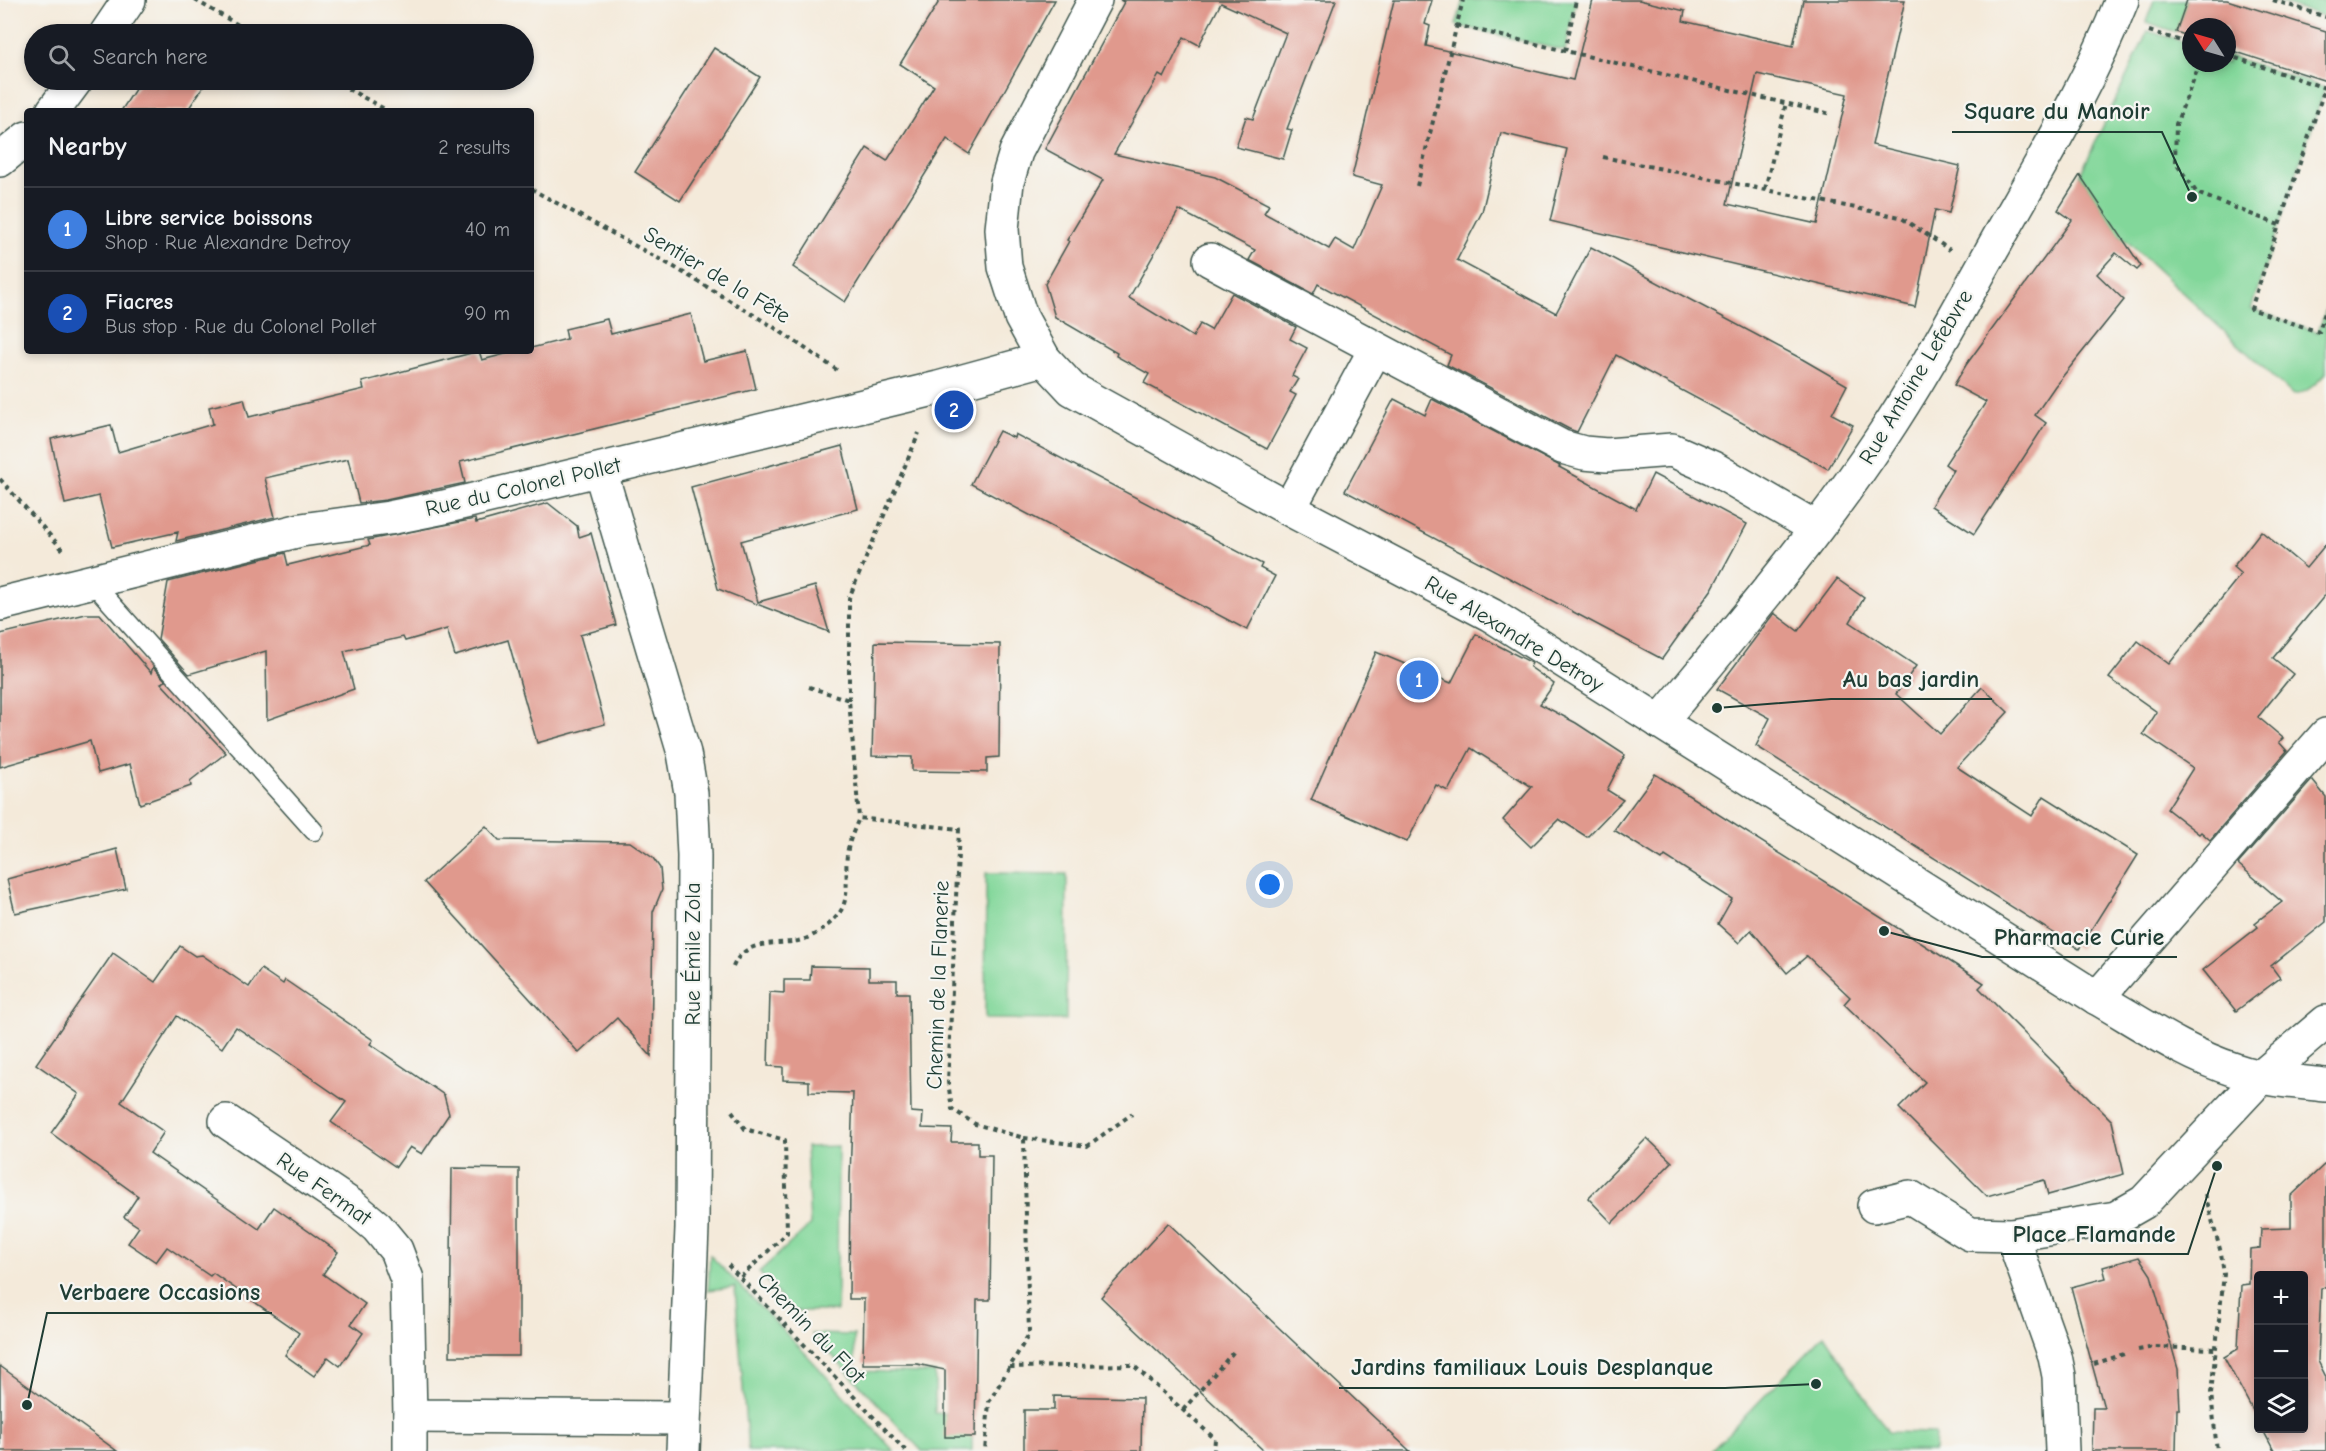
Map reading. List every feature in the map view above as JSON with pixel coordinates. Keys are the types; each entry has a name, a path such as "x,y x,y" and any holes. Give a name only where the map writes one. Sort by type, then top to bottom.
{"street":[{"path":"113,24 129,0"},
{"name":"Rue Alexandre Detroy","path":"1095,0 1022,138 1006,182 1002,229 1005,267 1022,317 1044,359 1062,379 1085,398 1474,606 2177,1046 2236,1071 2261,1077 2326,1085"},
{"name":"Rue Antoine Lefebvre","path":"1660,722 1816,528 1863,465 1902,407 2085,85 2122,0"},
{"path":"55,108 69,90"},
{"path":"0,160 24,140"},
{"path":"1210,260 1375,350 1562,447 1584,453 1608,455 1672,450 1713,468 1816,528"},
{"path":"1289,509 1375,350"},
{"name":"Rue du Colonel Pollet","path":"0,604 301,530 389,518 600,470 938,388 1044,359"},
{"name":"Rue Émile Zola","path":"600,470 684,753 691,793 694,856 692,1228 683,1451"},
{"path":"2097,998 2326,735"},
{"path":"1874,1206 1910,1197 1970,1234 2012,1235 2116,1218 2144,1202 2261,1077 2326,1022"},
{"name":"Rue Fermat","path":"226,1121 352,1206 378,1227 396,1250 407,1279 410,1451"},
{"path":"2012,1235 2055,1356 2060,1386 2062,1451"},
{"path":"410,1416 683,1418"}],"lane":[{"path":"92,582 314,831"}],"path":[{"path":"195,0 237,24"},
{"path":"1417,186 1463,0"},
{"path":"1565,51 1576,0"},
{"path":"2273,0 2326,17"},
{"path":"1456,26 1831,114"},
{"path":"2236,58 2325,88 2251,309 2319,332 2326,309"},
{"path":"2196,72 2176,124 2175,162 2197,193 2279,225"},
{"path":"350,90 383,108"},
{"path":"1765,189 1786,104"},
{"path":"1603,157 1900,217 1981,270"},
{"name":"Sentier de la Fête","path":"534,191 674,267 772,326 860,385 878,402"},
{"path":"732,970 735,963 760,944 800,940 823,929 838,915 845,903 847,850 859,818 849,700 849,598 938,388"},
{"path":"0,479 92,582"},
{"path":"810,687 849,700"},
{"name":"Chemin de la Flanerie","path":"859,818 959,829 948,1082 952,1108 975,1124 1024,1138"},
{"path":"729,1106 736,1120 745,1129 785,1140 788,1233 740,1278"},
{"path":"985,1451 989,1402 1029,1334 1024,1138 1086,1146 1132,1114"},
{"path":"2193,1149 2221,1253 2224,1274 2211,1393 2217,1451"},
{"name":"Chemin du Flot","path":"692,1228 906,1451"},
{"path":"2138,1350 2154,1347 2215,1349"},
{"path":"1183,1410 1236,1349"},
{"path":"1010,1367 1132,1365 1215,1438 1214,1451"}],"green space":[{"path":"1463,0 1576,0 1565,51 1456,25"},
{"path":"2154,0 2187,0 2176,32 2146,22"},
{"path":"2273,0 2326,0 2326,17"},
{"path":"2148,31 2182,41 2182,72 2236,72 2236,58 2325,88 2251,309 2318,332 2326,309 2326,373 2307,390 2293,395 2119,234 2080,175"},
{"path":"986,873 1067,874 1066,1020 985,1019"},
{"path":"838,1146 837,1311 792,1311 759,1272 810,1225 806,1147"},
{"path":"710,1255 807,1355 894,1451 748,1451 735,1287 708,1290"},
{"path":"812,1334 854,1335 855,1371 935,1373 935,1413 972,1414 972,1451 922,1451"},
{"path":"1824,1335 1888,1432 1935,1433 1934,1451 1711,1451"}],"building":[{"path":"940,0 1055,0 969,154 947,139 845,302 793,267 867,148 887,161 934,86 900,64"},
{"path":"1120,0 1336,0 1287,129 1292,130 1283,159 1236,147 1246,117 1253,119 1286,33 1221,3 1199,45 1184,37 1164,78 1159,75 1114,154 1215,177 1269,205 1264,213 1329,249 1335,239 1354,250 1382,185 1352,177 1394,0 1432,0 1425,24 1430,26 1426,46 1573,80 1593,0 1639,0 1685,11 1683,21 1793,46 1803,0 1905,0 1872,145 1960,166 1949,213 1935,210 1915,307 1550,221 1567,149 1501,133 1482,212 1457,260 1556,313 1591,247 1802,359 1847,385 1832,414 1853,425 1828,469 1616,355 1577,432 1569,429 1447,365 1451,355 1318,284 1313,294 1249,260 1255,250 1179,210 1129,298 1193,337 1200,324 1211,330 1232,293 1296,327 1290,339 1307,348 1292,376 1298,379 1290,392 1296,395 1267,449 1144,383 1149,374 1055,317 1045,284 1069,241 1067,240 1103,180 1045,149 1124,2","holes":["1757,74 1847,94 1817,224 1727,204"]},
{"path":"2187,0 2227,0 2326,31 2326,81 2236,52 2236,18 2182,18 2182,34 2176,32"},
{"path":"714,48 760,77 680,201 635,172"},
{"path":"135,90 201,90 189,108 123,108"},
{"path":"2080,175 2141,266 2137,270 2116,253 2097,274 2124,300 2055,386 2035,415 2046,423 1974,534 1931,506 1953,470 1945,464 1986,402 1954,385 1966,365 2072,220 2058,210"},
{"path":"691,314 703,361 747,351 756,389 460,462 465,483 386,500 359,503 348,459 265,478 275,517 176,541 178,532 112,547 99,496 65,504 51,439 111,425 118,452 213,424 209,407 244,399 249,417 364,389 362,382 468,354 480,354 482,360 505,354 534,354 534,347 567,339 565,329 607,319 611,334"},
{"path":"1394,399 1425,415 1432,399 1636,509 1653,474 1747,524 1712,589 1662,659 1345,491"},
{"path":"999,431 1014,438 1015,434 1262,564 1260,568 1275,576 1247,630 971,484"},
{"path":"842,446 858,509 741,541 758,602 815,586 829,632 718,589 691,487"},
{"path":"548,503 577,526 579,537 591,533 616,625 580,635 605,724 537,743 508,640 455,656 447,629 405,641 403,637 344,651 354,689 267,720 266,651 189,674 158,639 168,582 285,553 288,565 370,545 368,540 475,519 476,523"},
{"path":"2261,531 2306,568 2326,544 2326,594 2273,658 2293,674 2258,717 2283,738 2279,742 2287,751 2210,840 2167,809 2193,768 2143,734 2157,712 2109,678 2138,641 2169,664 2241,574 2233,567"},
{"path":"1837,579 1864,598 1850,622 1916,666 1896,694 1940,734 1982,687 2008,712 1957,767 2032,816 2044,796 2138,855 2079,949 1756,746 1770,718 1717,689 1774,613 1798,631"},
{"path":"86,614 100,614 151,673 153,667 166,681 161,683 226,753 190,781 191,786 140,804 130,764 98,773 90,741 0,767 0,634"},
{"path":"1476,634 1532,663 1530,667 1554,684 1540,704 1576,723 1625,755 1607,790 1623,800 1587,837 1559,819 1531,847 1503,820 1532,787 1471,748 1448,791 1436,785 1407,842 1311,800 1376,652 1451,683"},
{"path":"875,642 1000,644 999,757 987,758 987,772 912,771 912,757 872,756"},
{"path":"1655,774 1984,983 1979,988 2112,1121 2124,1174 2048,1195 2044,1180 1987,1196 1899,1108 1925,1082 1844,1004 1850,997 1807,956 1787,973 1751,930 1739,943 1718,924 1732,899 1665,856 1662,860 1614,830"},
{"path":"2312,780 2326,797 2326,922 2271,966 2280,978 2236,1011 2203,970 2258,927 2255,923 2282,902 2238,864"},
{"path":"486,826 499,840 630,842 653,858 660,868 662,890 653,912 651,1056 617,1018 579,1053 424,882"},
{"path":"117,849 126,889 15,913 7,879"},
{"path":"180,946 195,956 202,955 249,987 261,969 283,984 285,980 373,1040 370,1044 444,1095 449,1114 422,1154 410,1147 396,1167 331,1122 346,1102 281,1057 236,1027 222,1048 177,1016 121,1102 164,1132 150,1153 259,1229 274,1207 338,1252 323,1274 365,1304 351,1324 363,1333 340,1366 328,1357 314,1376 285,1355 299,1333 213,1273 210,1276 167,1247 156,1262 128,1243 139,1227 124,1217 138,1196 51,1133 79,1094 36,1064 113,953 155,982"},
{"path":"811,966 869,967 869,980 897,980 897,993 909,993 911,1112 923,1113 922,1128 952,1129 951,1142 978,1142 978,1155 992,1155 990,1300 977,1300 975,1437 945,1437 945,1370 917,1364 863,1364 864,1299 849,1299 853,1093 809,1092 809,1081 783,1080 783,1067 768,1066 770,992 784,993 784,980 810,980"},
{"path":"1647,1138 1672,1162 1612,1223 1588,1198"},
{"path":"2326,1163 2326,1287 2321,1288 2318,1361 2326,1377 2326,1451 2274,1451 2265,1433 2308,1433 2308,1271 2254,1271 2254,1413 2224,1357 2238,1349 2241,1285 2249,1284 2250,1249 2260,1248 2261,1229 2291,1228 2291,1196"},
{"path":"452,1168 519,1169 519,1356 450,1356"},
{"path":"1168,1223 1410,1451 1264,1451 1200,1391 1101,1297"},
{"path":"2139,1257 2151,1275 2178,1369 2180,1409 2177,1409 2176,1451 2092,1451 2093,1408 2104,1408 2071,1287 2106,1278 2103,1267"},
{"path":"0,1366 117,1451 0,1451"},
{"path":"1054,1396 1142,1398 1141,1451 1024,1451 1024,1410 1054,1410"}],"place":[{"name":"Square du Manoir","path":"2192,197"},
{"name":"Fiacres","path":"954,410"},
{"name":"Libre service boissons","path":"1419,680"},
{"name":"Au bas jardin","path":"1717,708"},
{"name":"Pharmacie Curie","path":"1884,931"},
{"name":"Place Flamande","path":"2217,1166"},
{"name":"Jardins familiaux Louis Desplanque","path":"1816,1384"},
{"name":"Verbaere Occasions","path":"27,1405"}]}
